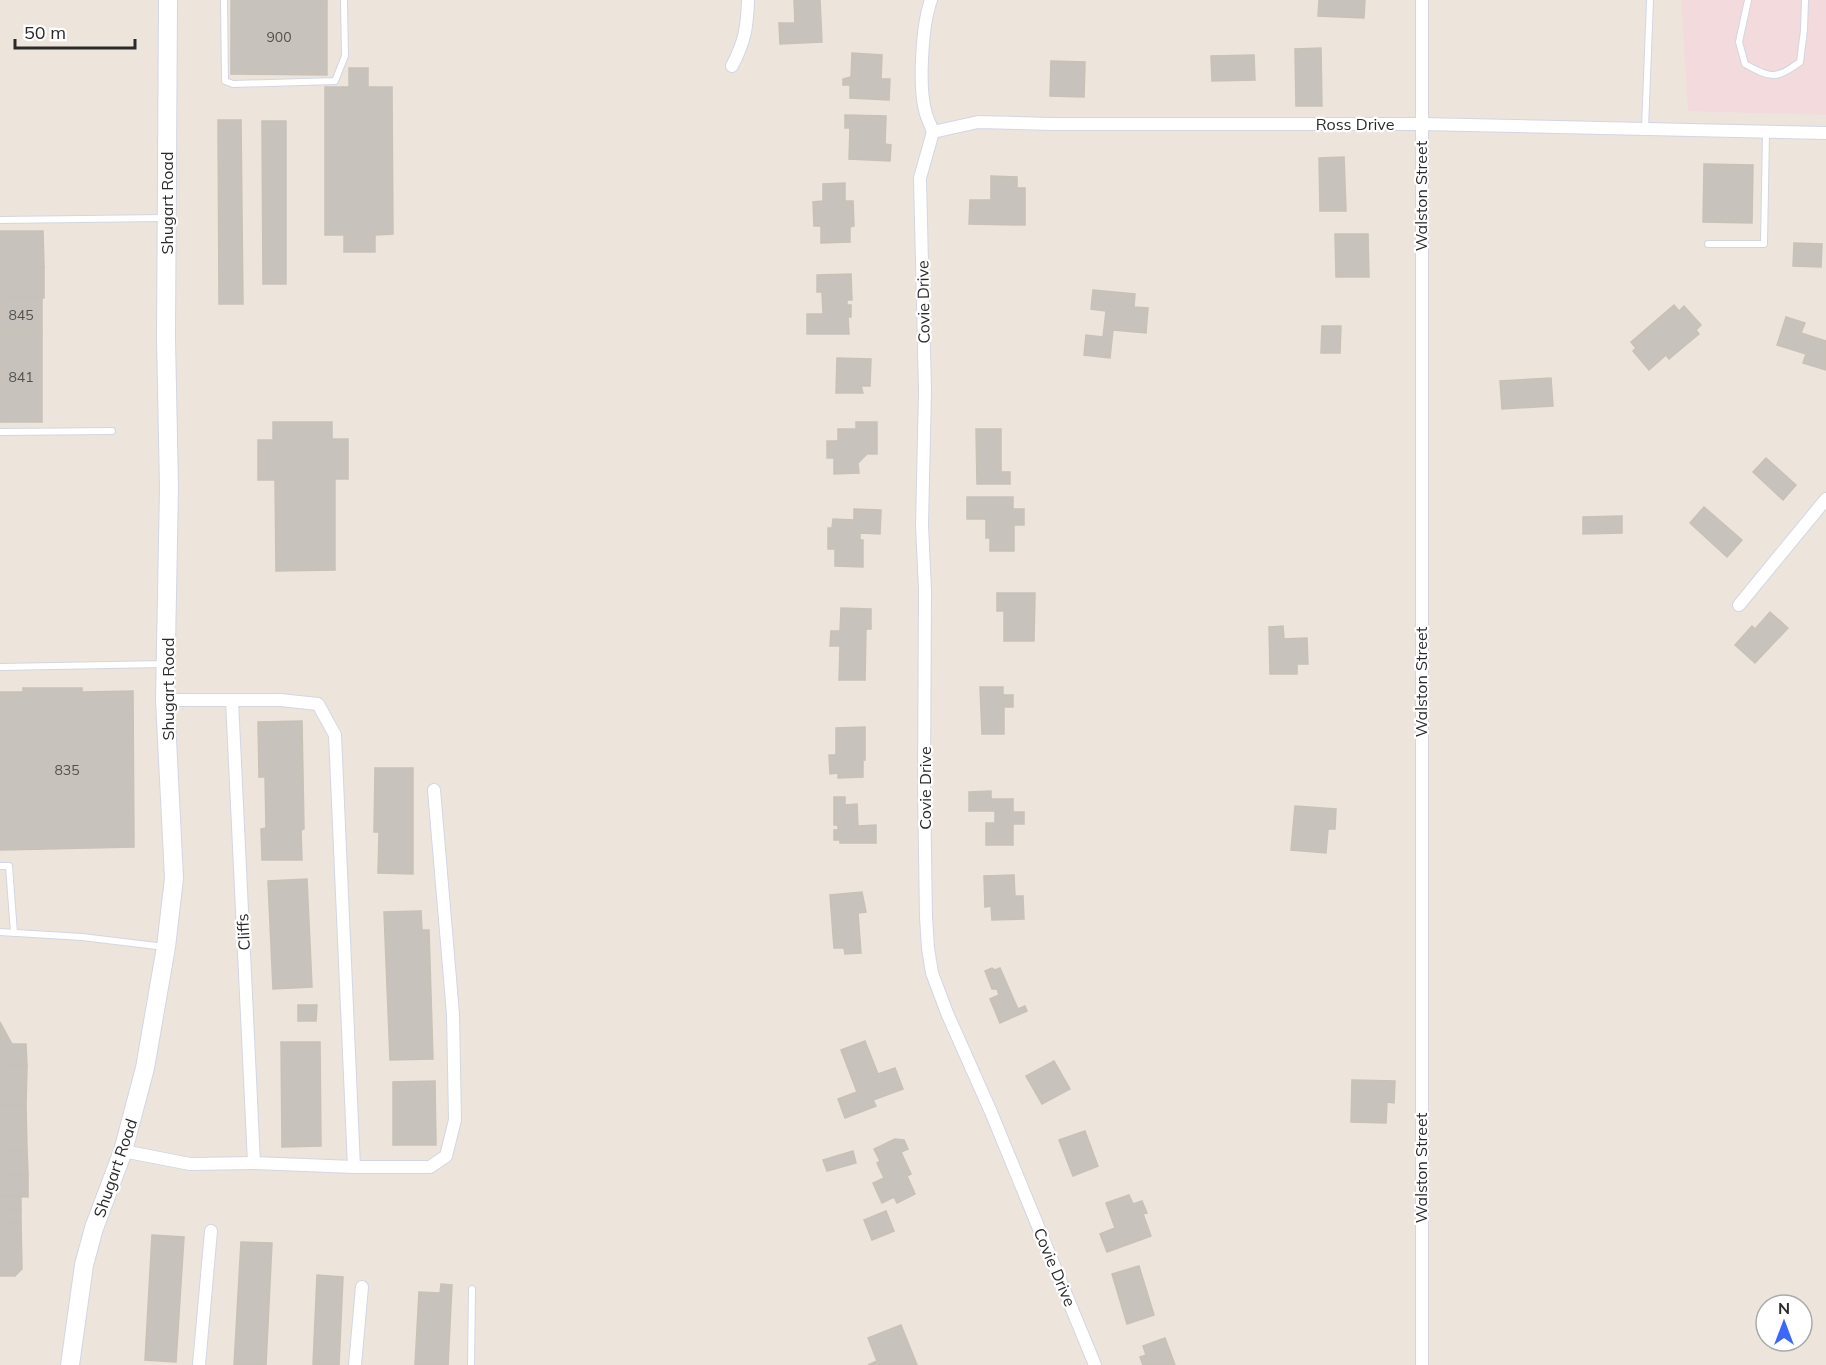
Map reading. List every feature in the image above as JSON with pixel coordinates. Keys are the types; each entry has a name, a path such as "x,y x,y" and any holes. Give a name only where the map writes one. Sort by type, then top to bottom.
{"street":[{"name":"Shugart Road","path":"70,1365 84,1265 94,1228 123,1151 145,1068 166,947 174,878 165,700 169,488 168,0"},
{"path":"732,66 743,45 748,0"},
{"path":"931,0 927,12 922,71 925,112 933,132"},
{"name":"Walston Street","path":"1422,0 1422,1365"},
{"name":"Ross Drive","path":"933,132 978,122 1421,124 1826,133"},
{"name":"Covie Drive","path":"933,132 920,178 925,391 922,525 926,590 924,798 928,948 932,973 943,1004 991,1112 1095,1365"},
{"path":"1738,605 1826,499"},
{"path":"165,700 280,700 318,704 335,735 354,1167"},
{"name":"Cliffs","path":"232,700 254,1163"},
{"path":"123,1151 190,1164 254,1163 354,1167 430,1167 446,1156 455,1120 453,1014 434,790"},
{"path":"198,1365 211,1231"},
{"path":"355,1365 362,1287"}],"lane":[{"path":"224,0 225,81 233,84 335,81 345,56 344,0"},
{"path":"1645,128 1650,0"},
{"path":"1748,0 1739,42 1745,64 1764,75 1781,75 1800,62 1804,30 1804,0"},
{"path":"1708,244 1764,244 1766,131"},
{"path":"0,220 167,218"},
{"path":"0,432 112,431"},
{"path":"0,667 167,664"},
{"path":"0,866 9,866 14,933"},
{"path":"0,932 166,947"},
{"path":"471,1365 472,1289"}],"shaded area":[{"path":"1681,0 1826,0 1826,115 1688,111"}],"building":[{"path":"231,0 327,0 327,75 231,74"},
{"path":"794,0 820,0 822,42 780,44 779,23 795,23"},
{"path":"1319,0 1365,0 1364,18 1318,16"},
{"path":"1321,48 1322,106 1296,106 1295,49"},
{"path":"852,53 882,55 881,79 890,79 889,100 850,98 850,85 843,85 843,79 851,77"},
{"path":"1254,55 1255,80 1212,81 1211,56"},
{"path":"1051,61 1085,62 1084,97 1050,96"},
{"path":"349,68 368,68 368,87 392,87 393,234 375,235 375,252 344,252 344,235 325,235 325,87 349,87"},
{"path":"845,115 886,116 885,144 891,145 890,161 849,159 850,128 845,128"},
{"path":"218,120 241,120 243,304 219,304"},
{"path":"262,121 286,121 286,284 263,284"},
{"path":"1344,157 1346,211 1320,211 1319,158"},
{"path":"1704,164 1753,165 1752,223 1703,222"},
{"path":"991,176 1017,177 1017,188 1025,188 1025,225 969,224 970,200 991,200"},
{"path":"845,183 845,201 853,201 854,226 850,227 850,242 821,243 821,226 814,226 813,202 823,201 823,184"},
{"path":"0,231 43,231 44,267 0,267"},
{"path":"1335,234 1368,234 1369,277 1336,277"},
{"path":"1794,243 1822,244 1821,267 1793,266"},
{"path":"0,267 44,267 44,298 0,298"},
{"path":"851,274 852,300 847,300 847,305 851,305 851,317 848,317 849,334 807,334 807,314 823,314 822,292 817,292 817,275"},
{"path":"1093,290 1135,294 1134,307 1148,308 1146,333 1113,330 1110,358 1084,355 1086,335 1103,337 1106,311 1091,309"},
{"path":"0,298 42,298 42,333 0,333"},
{"path":"1674,305 1679,311 1684,306 1701,325 1696,330 1699,334 1669,359 1666,355 1649,370 1633,351 1636,348 1631,342"},
{"path":"1786,317 1805,323 1801,333 1826,341 1826,370 1803,363 1806,354 1777,345"},
{"path":"1322,326 1341,326 1340,353 1321,353"},
{"path":"0,333 42,333 42,422 0,422"},
{"path":"837,358 871,359 870,386 861,386 863,393 836,393"},
{"path":"1551,378 1553,406 1502,409 1500,381"},
{"path":"273,422 332,422 332,439 348,439 348,479 335,479 335,570 276,571 275,480 258,480 258,440 273,440"},
{"path":"856,422 877,422 877,454 867,454 858,463 859,473 834,474 834,458 827,458 827,441 838,441 838,429 856,429"},
{"path":"976,429 1001,429 1001,472 1010,472 1010,484 977,484"},
{"path":"1766,458 1796,485 1783,500 1753,472"},
{"path":"967,497 1013,497 1013,509 1024,509 1024,525 1014,525 1014,551 990,551 990,538 986,538 986,519 967,519"},
{"path":"1704,507 1742,540 1727,557 1690,523"},
{"path":"854,509 881,510 880,534 860,533 860,540 863,540 863,567 835,566 835,549 828,549 828,528 832,528 833,519 854,520"},
{"path":"1622,516 1622,533 1583,534 1583,517"},
{"path":"997,593 1035,593 1034,641 1004,641 1004,611 997,611"},
{"path":"841,608 871,609 871,629 866,629 865,680 839,680 840,646 830,646 831,631 840,631"},
{"path":"1770,612 1788,628 1755,663 1735,645 1752,626 1755,629"},
{"path":"1283,626 1284,639 1307,638 1308,664 1297,664 1297,674 1270,674 1269,627"},
{"path":"980,687 1003,687 1003,695 1013,695 1013,707 1004,707 1004,734 982,734"},
{"path":"23,688 82,688 82,692 133,691 134,847 0,850 0,692 23,692"},
{"path":"302,721 304,829 301,830 302,860 262,860 261,829 266,828 265,777 259,777 258,722"},
{"path":"865,727 863,777 838,778 838,773 830,774 829,755 836,755 836,728"},
{"path":"375,768 413,768 413,874 378,873 379,832 374,832"},
{"path":"991,791 991,799 1013,799 1013,812 1024,812 1024,824 1013,824 1013,845 986,845 986,823 995,823 995,811 969,811 969,792"},
{"path":"834,797 845,797 845,805 857,804 858,826 876,825 876,843 840,843 840,840 834,840 834,830 838,830 838,825 834,825"},
{"path":"1295,806 1336,809 1335,829 1328,829 1326,853 1291,850"},
{"path":"1014,875 1015,896 1023,896 1024,919 992,920 991,906 985,907 984,876"},
{"path":"307,879 312,987 273,989 268,881"},
{"path":"862,892 866,912 858,913 861,953 845,954 844,948 834,948 830,895"},
{"path":"421,911 422,930 429,930 433,1059 390,1060 384,912"},
{"path":"992,968 995,970 1000,968 1018,1009 1025,1006 1027,1011 1000,1023 990,999 999,995 997,989 992,989 985,971"},
{"path":"298,1005 317,1005 316,1021 298,1021"},
{"path":"0,1022 12,1044 26,1044 27,1066 0,1066"},
{"path":"865,1041 878,1074 895,1068 903,1089 873,1100 876,1106 845,1118 838,1099 857,1092 841,1050"},
{"path":"281,1042 320,1042 321,1146 282,1147"},
{"path":"1054,1061 1070,1089 1042,1104 1026,1076"},
{"path":"0,1066 27,1066 26,1105 0,1105"},
{"path":"1352,1080 1395,1081 1394,1103 1387,1102 1386,1123 1351,1122"},
{"path":"435,1081 436,1145 393,1145 393,1082"},
{"path":"0,1105 26,1105 27,1150 0,1150"},
{"path":"1085,1131 1098,1166 1073,1176 1059,1140"},
{"path":"895,1139 904,1140 908,1149 901,1152 911,1174 907,1176 915,1194 897,1203 894,1197 882,1203 873,1183 884,1178 874,1149"},
{"path":"0,1150 27,1150 28,1174 0,1174"},
{"path":"853,1151 856,1163 827,1171 823,1160"},
{"path":"0,1174 28,1174 28,1197 0,1196"},
{"path":"1129,1195 1133,1204 1142,1201 1147,1213 1143,1214 1151,1236 1107,1252 1100,1234 1115,1228 1106,1203"},
{"path":"0,1196 21,1196 21,1210 0,1210"},
{"path":"0,1210 21,1210 21,1222 0,1222"},
{"path":"886,1211 894,1231 872,1240 864,1220"},
{"path":"0,1222 21,1222 22,1269 15,1276 0,1276"},
{"path":"152,1235 184,1237 176,1362 145,1360"},
{"path":"241,1242 272,1243 266,1365 234,1365"},
{"path":"1139,1266 1154,1315 1127,1324 1112,1274"},
{"path":"317,1275 343,1277 339,1365 313,1365"},
{"path":"441,1284 452,1285 448,1365 415,1365 419,1292 440,1293"},
{"path":"901,1325 917,1365 868,1365 877,1361 868,1338"},
{"path":"1165,1338 1175,1365 1143,1365 1140,1357 1146,1355 1143,1346"}]}
